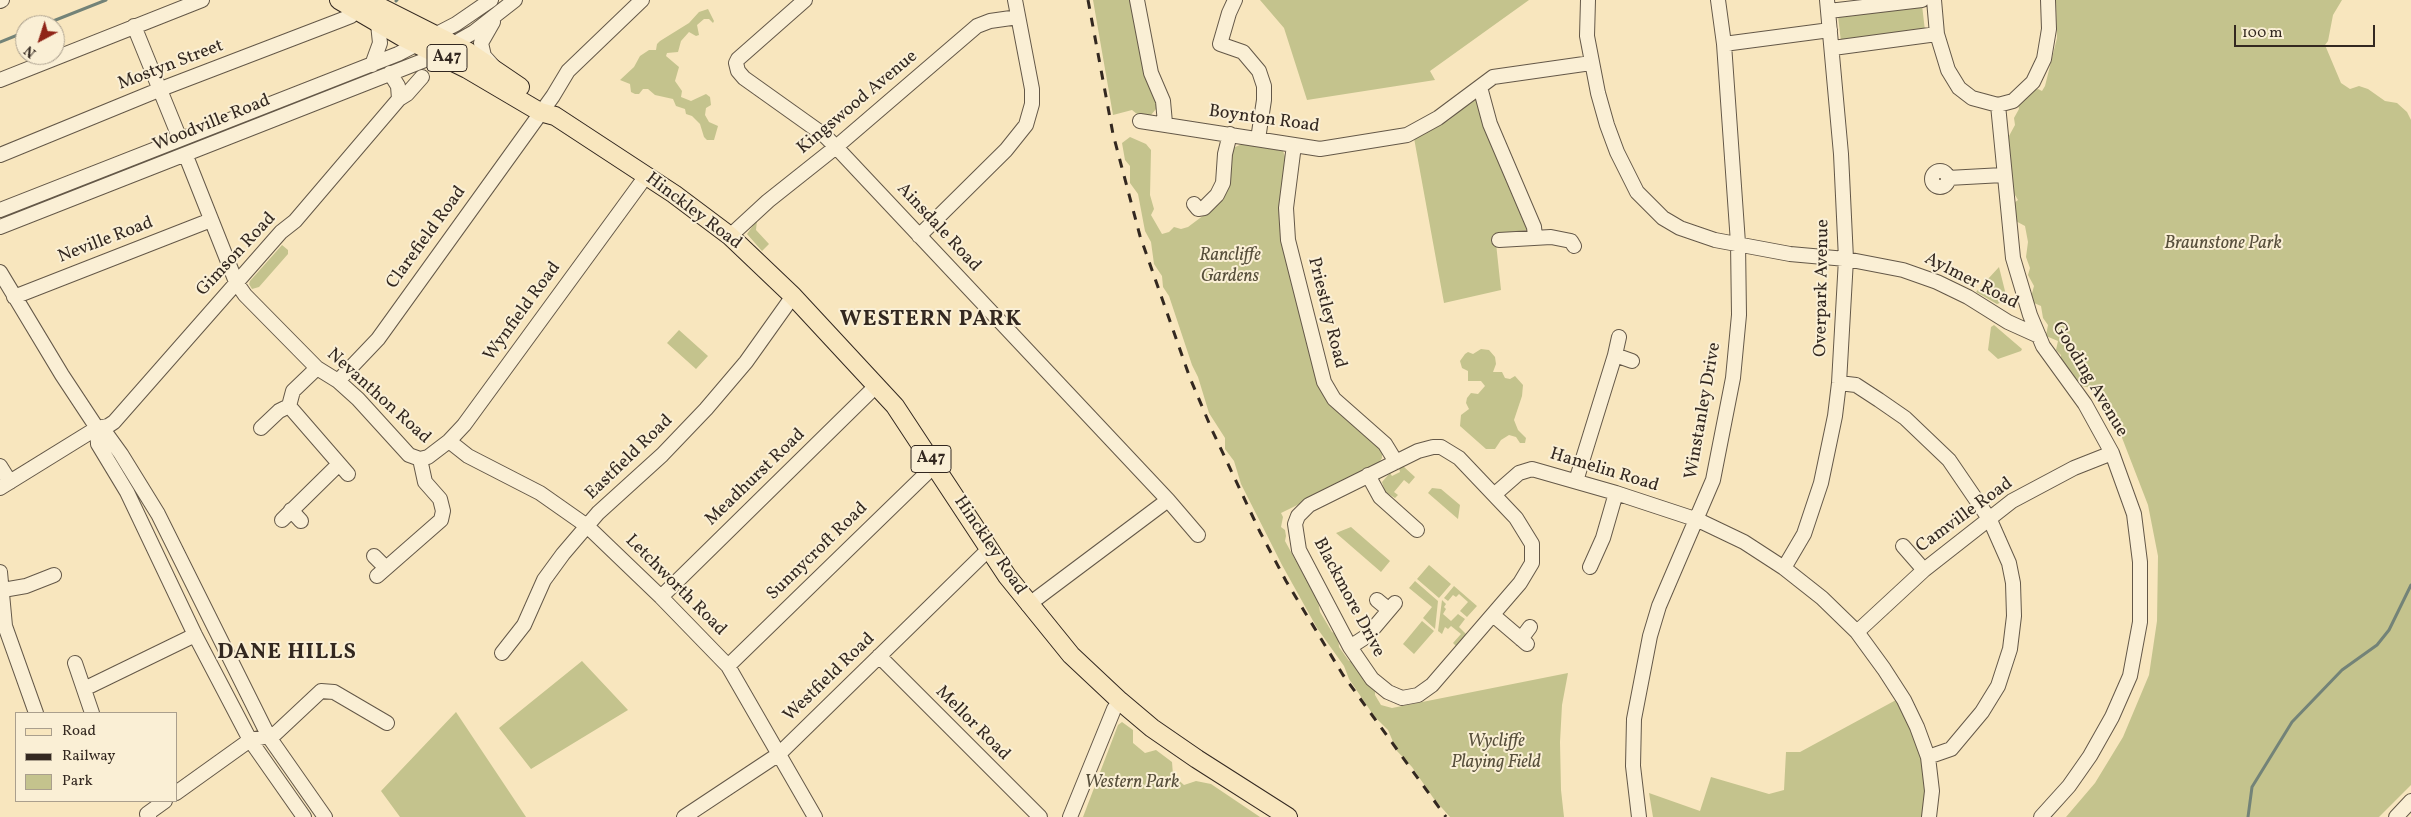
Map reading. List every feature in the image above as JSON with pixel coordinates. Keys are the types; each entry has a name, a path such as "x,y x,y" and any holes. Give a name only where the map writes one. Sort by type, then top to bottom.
{"main road":[{"name":"Hinckley Road","path":"339,0 372,8 454,44 496,71 547,111 646,176 730,236 793,296 895,406 1028,604 1071,655 1120,701 1182,749 1288,817"},
{"name":"Hinckley Road","path":"372,8 418,45 467,68 547,111"}],"street":[{"path":"0,80 202,0"},
{"name":"Woodville Road","path":"0,210 372,65 435,36 491,0"},
{"name":"Woodville Road","path":"0,227 186,156 437,54 499,13 515,0"},
{"name":"Clarefield Road","path":"338,381 378,339 547,111 568,71 642,0"},
{"name":"Ainsdale Road","path":"806,0 738,59 736,67 744,78 824,136 836,147 1198,534"},
{"path":"919,236 1006,150 1026,125 1032,104 1032,89 1015,0"},
{"path":"1137,0 1151,73 1163,101 1164,123"},
{"path":"1235,0 1215,44 1242,52 1259,71 1264,86 1264,100 1258,140"},
{"name":"Aylmer Road","path":"1588,0 1587,36 1591,63 1607,125 1617,152 1637,192 1663,218 1680,228 1715,240 1790,254 1846,259 1903,270 1937,282 1968,297 2008,322 2038,336"},
{"name":"Winstanley Drive","path":"1639,817 1633,766 1634,719 1650,636 1659,606 1698,520 1713,480 1733,378 1739,315 1738,243 1724,44 1718,0"},
{"path":"1828,5 1922,0"},
{"path":"1934,0 1937,34 1948,70 1959,88 1972,98 1998,105 2014,101 2033,82 2044,59 2048,29 2048,0"},
{"name":"Overpark Avenue","path":"1784,568 1804,534 1821,483 1834,424 1839,383 1846,259 1841,154 1828,5"},
{"path":"372,8 380,43 372,65"},
{"name":"Mostyn Street","path":"0,155 161,89 372,8"},
{"path":"496,71 484,56 481,43 499,13"},
{"name":"Kingswood Avenue","path":"730,236 768,201 836,147 981,23 1018,17"},
{"path":"134,26 180,139"},
{"path":"1724,44 1830,30"},
{"path":"1832,48 1937,34"},
{"name":"Boynton Road","path":"1140,120 1320,149 1407,135 1438,118 1493,77 1591,63"},
{"path":"390,73 398,86 400,99"},
{"name":"Gimson Road","path":"5,485 97,428 108,426 114,422 236,282 281,232 295,220 400,99 422,77"},
{"path":"1480,87 1490,124 1534,227 1535,236"},
{"name":"Gooding Avenue","path":"1998,105 2003,175 2013,258 2038,336 2085,404 2112,453 2134,514 2140,562 2140,622 2130,676 2112,717 2090,756 2069,786 2041,817"},
{"path":"1195,210 1204,208 1218,195 1223,183 1225,154 1230,134"},
{"name":"Nevanthon Road","path":"180,139 175,142 174,150 177,154 186,156 236,282 245,295 317,368 338,381 409,455 420,459 425,482 440,499 443,511 441,520 382,572 374,556"},
{"name":"Priestley Road","path":"1294,145 1286,208 1288,240 1324,382 1334,399 1386,444 1396,462"},
{"path":"1948,178 2003,175"},
{"name":"Wynfield Road","path":"420,459 428,457 449,441 464,425 646,176"},
{"path":"76,180 81,196"},
{"name":"Neville Road","path":"14,297 211,220"},
{"path":"1499,240 1551,236 1571,242 1574,246"},
{"path":"0,272 97,428 108,436 121,454 158,514 190,574 270,737 325,817"},
{"name":"Eastfield Road","path":"502,653 524,624 544,580 587,526 706,409 746,362 793,296"},
{"path":"1576,481 1619,337"},
{"path":"1615,355 1632,361"},
{"path":"267,427 279,411 288,406 293,390 317,368"},
{"path":"1839,383 1856,386 1905,418 1949,460 1990,520 2002,544 2012,583 2014,616 2010,649 1998,686 1982,712 1951,749 1928,757"},
{"name":"Meadhurst Road","path":"661,597 877,385"},
{"path":"288,406 344,469 287,515 301,521"},
{"path":"97,428 98,444 127,492 172,582 195,635 250,740 304,817"},
{"name":"Letchworth Road","path":"449,441 468,456 540,493 587,526 661,597 728,666 815,817"},
{"name":"Blackmore Drive","path":"1441,447 1459,458 1495,494 1528,534 1534,553 1529,571 1432,685 1418,695 1402,698 1388,692 1372,679 1350,647 1299,550 1295,524 1298,516 1309,505 1368,476 1425,448 1441,447"},
{"name":"Camville Road","path":"1856,632 1954,544 1990,520 2012,501 2044,483 2112,453"},
{"name":"Sunnycroft Road","path":"728,666 935,465"},
{"path":"0,466 5,485"},
{"name":"Hamelin Road","path":"1495,494 1519,473 1532,469 1616,492 1698,520 1744,542 1784,568 1822,598 1856,632 1884,669 1904,700 1917,727 1928,757 1932,790 1929,817"},
{"path":"1368,476 1380,497 1417,530"},
{"path":"1590,567 1603,538 1616,492"},
{"path":"1028,604 1168,500"},
{"path":"1903,546 1924,570"},
{"name":"Westfield Road","path":"684,817 779,754 990,549"},
{"path":"0,572 5,626 36,712"},
{"path":"172,582 190,574"},
{"path":"3,590 26,586 54,575"},
{"path":"1350,647 1367,636 1392,606 1377,600"},
{"path":"1493,615 1524,642 1530,627"},
{"path":"84,689 195,635"},
{"name":"Mellor Road","path":"879,656 1040,817"},
{"path":"75,663 92,712"},
{"path":"225,693 243,685"},
{"path":"178,792 250,740 270,737 314,695 327,690 334,692 387,722"},
{"path":"1070,817 1114,708 1120,701"},
{"path":"2396,817 2411,801"},
{"path":"148,815 164,802"}],"green space":[{"path":"1093,0 1132,0 1156,101 1156,109 1151,115 1137,114 1132,110 1113,115"},
{"path":"1260,0 1529,0 1430,71 1435,80 1307,100 1284,28"},
{"name":"Braunstone Park","path":"2056,0 2342,0 2333,15 2328,41 2325,45 2341,83 2350,89 2359,86 2368,89 2385,101 2397,103 2407,112 2411,120 2411,785 2379,817 2066,817 2095,783 2123,737 2149,675 2157,621 2158,556 2148,505 2119,430 2095,389 2078,385 2061,364 2061,355 2056,350 2058,341 2046,336 2048,325 2043,318 2041,306 2034,303 2031,297 2034,286 2028,275 2030,268 2026,257 2028,242 2025,226 2012,219 2014,203 2018,200 2009,185 2007,135 2009,136 2015,125 2014,118 2019,109 2018,104 2025,92 2038,89 2042,91 2045,86 2057,38"},
{"path":"1922,5 1925,31 1841,42 1838,16"},
{"path":"708,9 714,21 713,23 709,19 704,19 697,25 699,35 696,36 689,32 681,41 678,52 667,53 666,56 679,67 675,81 682,91 681,97 691,101 706,94 710,97 711,105 706,108 705,115 709,122 718,126 714,140 707,140 704,137 700,124 692,116 686,114 685,109 676,106 673,99 655,95 648,89 643,89 639,94 635,94 631,92 630,84 620,80 634,67 640,56 649,50 656,50 657,44 660,41 689,23 699,12"},
{"path":"1472,100 1477,100 1513,197 1528,228 1527,230 1495,234 1501,290 1444,303 1414,138 1449,120"},
{"path":"1130,137 1146,144 1151,150 1150,195 1154,209 1151,215 1162,234 1169,232 1174,227 1181,229 1188,227 1208,212 1233,148 1242,144 1283,151 1286,159 1282,243 1318,382 1382,452 1382,458 1377,466 1281,513 1283,517 1281,527 1285,530 1285,541 1318,601 1320,612 1332,632 1338,635 1339,647 1349,661 1353,661 1375,688 1375,695 1381,705 1392,708 1568,673 1562,705 1560,742 1561,790 1564,817 1450,817 1434,799 1412,767 1397,751 1388,730 1374,716 1349,679 1344,666 1317,628 1282,565 1241,484 1234,461 1225,449 1225,438 1209,413 1169,296 1163,287 1162,276 1154,264 1151,242 1145,231 1138,194 1130,183 1130,166 1125,160 1122,143"},
{"path":"757,220 756,230 769,244 762,251 747,234"},
{"path":"282,245 288,250 288,254 259,287 252,289 249,284 250,281"},
{"path":"1999,267 2006,295 2005,301 1997,304 1976,292"},
{"path":"1994,325 2022,349 2021,351 1998,359 1988,350 1991,327"},
{"path":"679,330 708,356 696,369 667,343"},
{"path":"1481,349 1489,350 1495,357 1496,364 1493,372 1502,372 1505,378 1510,379 1515,376 1523,385 1522,396 1514,420 1518,430 1526,438 1525,443 1520,443 1516,437 1509,435 1501,440 1495,449 1486,449 1460,426 1461,415 1469,409 1466,403 1467,398 1471,393 1478,394 1485,386 1481,381 1468,381 1468,371 1462,368 1460,361 1468,352 1473,354"},
{"path":"1403,466 1415,477 1409,484 1404,480 1394,492 1398,495 1395,498 1385,492 1382,482 1390,473 1392,476 1400,472 1399,468"},
{"path":"1432,488 1441,489 1460,505 1458,519 1428,493"},
{"path":"1351,527 1390,561 1381,572 1336,533"},
{"path":"1429,565 1451,584 1439,598 1417,579"},
{"path":"1415,581 1438,601 1435,629 1423,618 1432,607 1409,588"},
{"path":"1454,586 1477,606 1467,617 1460,611 1468,602 1459,594 1456,597 1453,595 1448,601 1444,598"},
{"path":"1442,600 1446,604 1443,614 1451,621 1458,614 1465,619 1459,627 1467,635 1457,647 1453,643 1461,634 1451,626 1448,629 1445,627 1442,634 1438,631"},
{"path":"1422,621 1434,631 1414,654 1403,644"},
{"path":"582,661 628,710 531,769 499,728"},
{"path":"1896,700 1911,726 1921,757 1927,787 1922,817 1653,817 1649,793 1700,811 1711,777 1769,794 1784,790 1786,752 1800,752"},
{"path":"456,712 526,817 400,817 381,791"},
{"name":"Western Park","path":"1122,722 1133,730 1133,743 1145,753 1156,750 1172,762 1173,775 1184,785 1196,781 1211,784 1260,817 1083,817 1118,725"}],"waterway":[{"path":"65,16 106,0"},
{"path":"0,42 15,36"},
{"path":"2248,817 2252,787 2292,722 2342,670 2377,645 2389,630 2411,585"}],"railway":[{"path":"1088,0 1113,134 1140,236 1190,378 1212,430 1260,532 1286,581 1343,675 1446,817"}],"district":[{"name":"WESTERN PARK","path":"931,321"},
{"name":"DANE HILLS","path":"287,654"}],"park label":[{"name":"Rancliffe Gardens","path":"1230,267"},
{"name":"Wycliffe Playing Field","path":"1496,753"}]}
